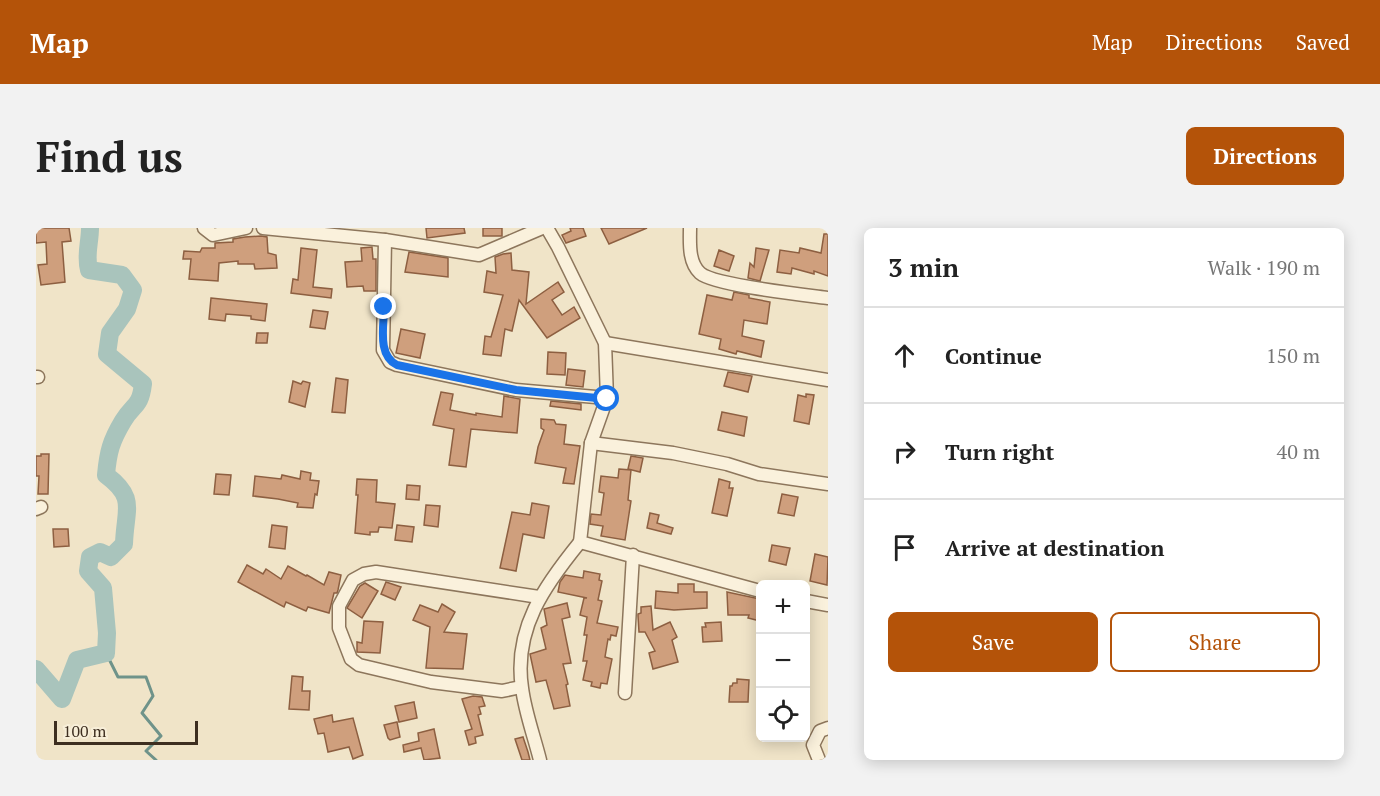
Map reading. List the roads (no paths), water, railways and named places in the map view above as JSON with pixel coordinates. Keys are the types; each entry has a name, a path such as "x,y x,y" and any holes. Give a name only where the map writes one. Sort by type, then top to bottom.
{"street":[{"path":"204,228 213,235 246,228"},
{"path":"263,228 385,240 479,255 544,228 558,247 605,343 607,399 591,443 580,542 539,597 525,629 521,657 521,687 540,760"},
{"path":"690,228 693,261 700,273 720,281 828,298"},
{"path":"385,240 383,350 390,362 516,390 607,399"},
{"path":"605,343 828,380"},
{"path":"591,443 673,453 727,464 759,474 828,484"},
{"path":"580,542 756,590"},
{"path":"625,693 633,555"},
{"path":"521,687 502,691 431,682 359,665 351,659 339,628 339,606 353,580 364,574 376,572 539,597"},
{"path":"810,602 828,605"},
{"path":"819,760 813,745 820,731 828,728"}],"waterway":[{"path":"36,669 62,699 77,660 106,653 107,633 103,588 88,571 90,557 100,552 111,557 124,544 126,498 116,483 106,475 111,447 123,421 138,402 143,384 107,354 110,333 127,309 133,290 122,275 89,270 90,228"},
{"path":"106,653 118,677 146,677 153,696 142,713 161,736 146,751 156,760"}]}
